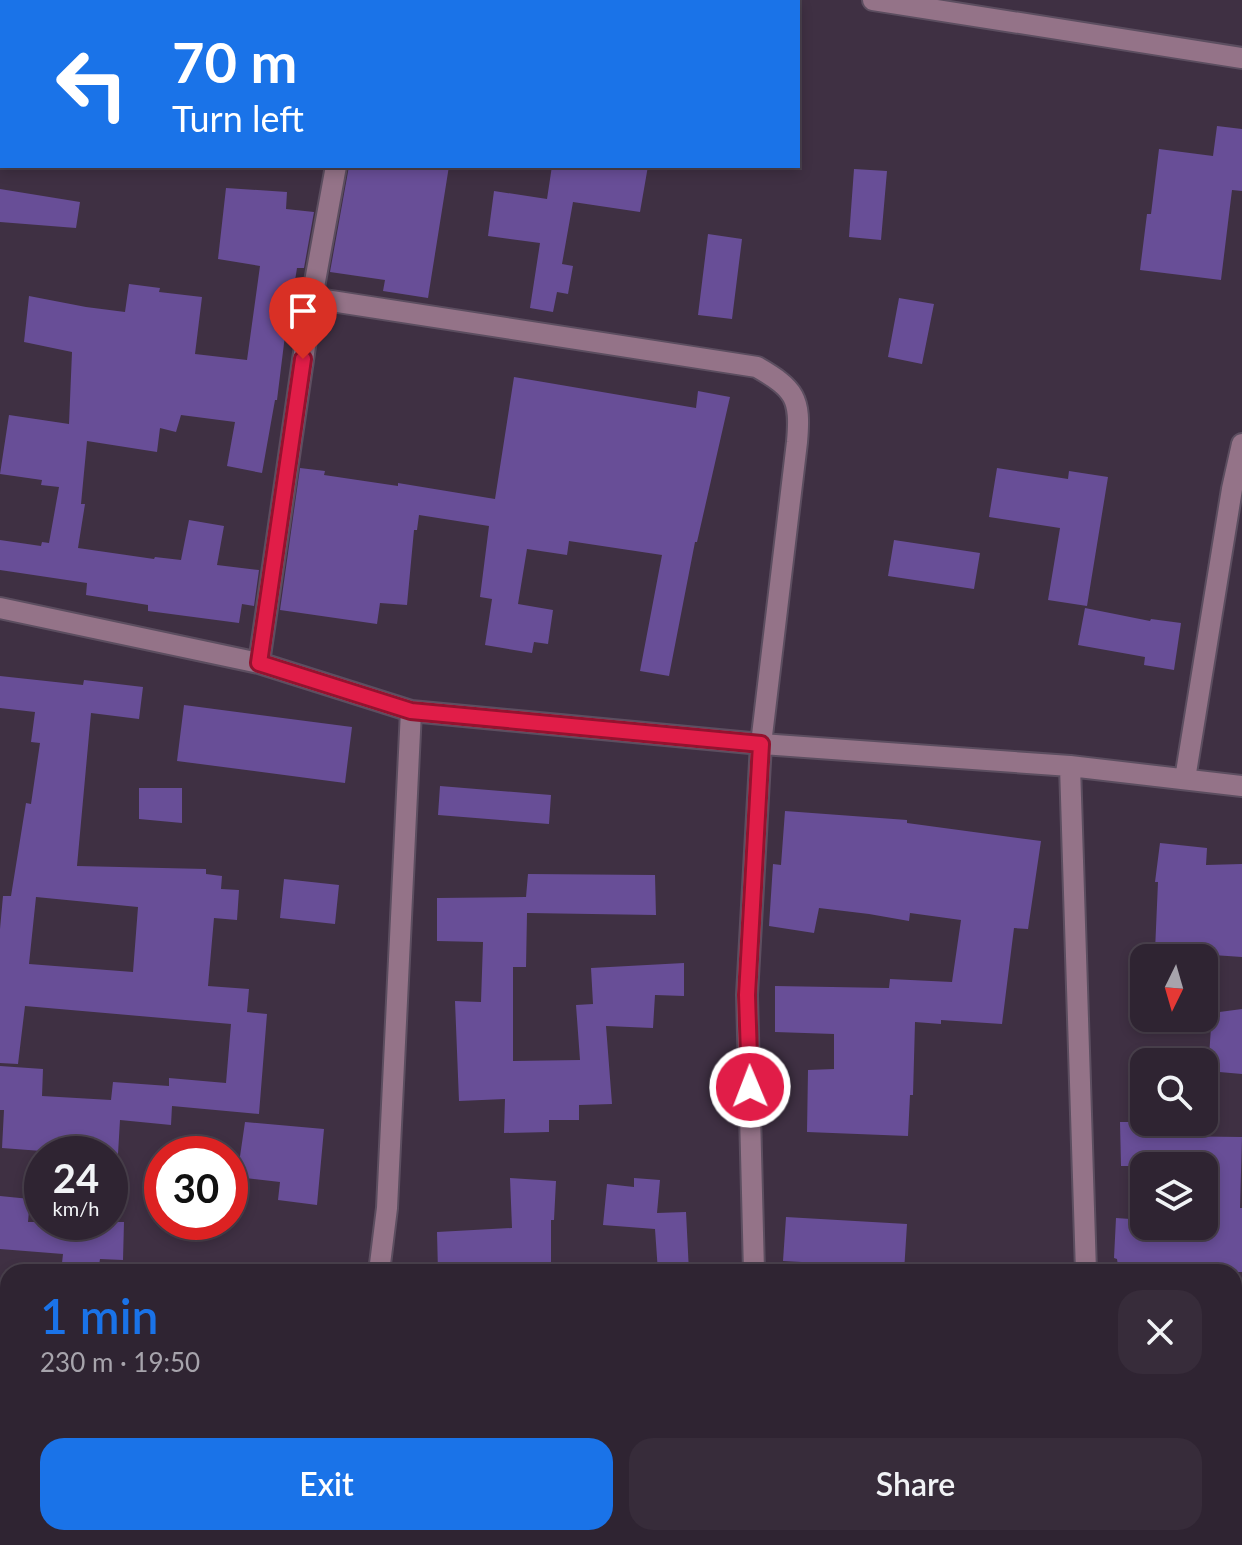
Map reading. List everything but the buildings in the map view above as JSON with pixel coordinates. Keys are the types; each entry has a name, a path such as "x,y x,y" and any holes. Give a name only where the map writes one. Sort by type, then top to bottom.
{"street":[{"path":"873,0 1242,58"},
{"path":"259,663 312,298 336,168"},
{"path":"312,298 757,367 780,380 795,397 799,420 761,744 747,995 754,1264"},
{"path":"1185,779 1237,490 1242,444"},
{"path":"0,608 259,663 411,711 761,744 1070,766 1242,786"},
{"path":"380,1264 387,1208 411,711"},
{"path":"1070,766 1086,1264"}],"route":[{"path":"303,359 259,663 411,711 761,744 747,995 750,1087"}]}
